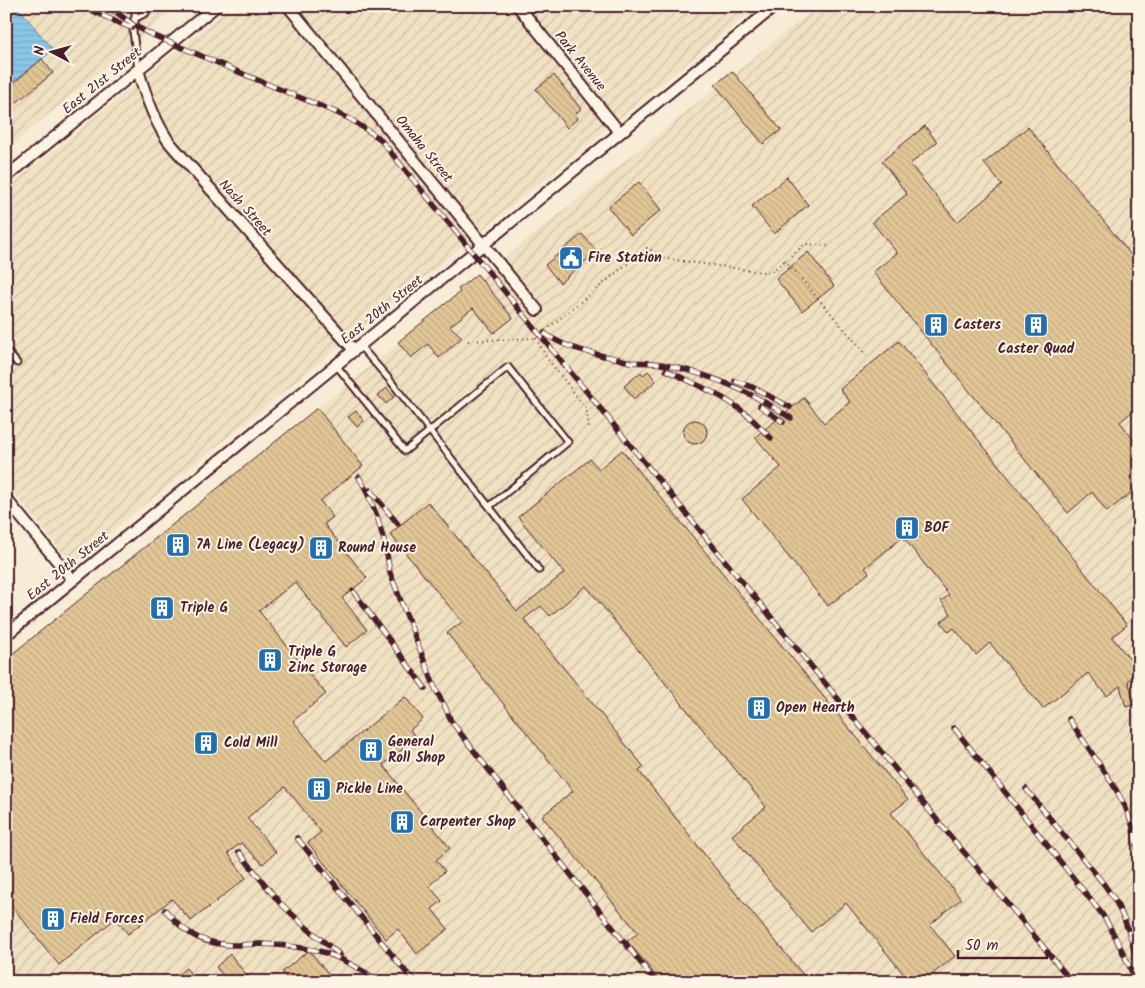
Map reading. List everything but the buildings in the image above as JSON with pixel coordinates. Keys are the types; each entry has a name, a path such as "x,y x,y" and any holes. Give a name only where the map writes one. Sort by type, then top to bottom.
{"street":[{"name":"East 21st Street","path":"6,178 216,6"},
{"name":"Omaha Street","path":"288,6 537,310"},
{"name":"Park Avenue","path":"518,6 620,133"},
{"name":"East 20th Street","path":"6,635 775,6"},
{"name":"Nash Street","path":"138,70 146,98 154,117 167,139 357,348"},
{"path":"6,499 73,580"}],"lane":[{"path":"135,6 133,31 138,70"},
{"path":"134,19 146,12 149,6"},
{"path":"357,348 389,379 539,570"},
{"path":"6,350 17,363"},
{"path":"336,365 405,451 508,367 568,442 490,506"}],"path":[{"path":"468,342 536,338 647,248 667,259 770,272 805,244 831,246"},
{"path":"785,260 869,358"},
{"path":"536,338 546,357 586,408 588,428"}],"shaded area":[{"path":"6,6 178,6 6,150"},
{"path":"232,6 757,6 72,564 6,484 6,189"},
{"path":"818,6 1139,6 1139,982 6,982 6,659"}],"water":[{"path":"6,6 17,6 53,50 6,89"}],"railway":[{"path":"82,6 132,28"},
{"path":"108,6 148,33 335,112 350,119 379,138 951,837 1072,982"},
{"path":"544,333 566,345 588,352 630,362 661,364 712,378 761,400 791,418"},
{"path":"666,370 707,389 736,406 771,438"},
{"path":"735,381 752,387 790,407"},
{"path":"760,406 783,422"},
{"path":"359,477 377,516 386,548 390,573 435,688 451,721 656,982"},
{"path":"370,490 398,524"},
{"path":"353,591 425,688"},
{"path":"1069,719 1114,786 1125,806 1133,827 1139,859"},
{"path":"954,728 1102,914 1136,982"},
{"path":"1026,789 1115,900 1131,938 1139,973"},
{"path":"297,838 416,982"},
{"path":"239,852 279,902 340,955"},
{"path":"165,910 184,929 202,939 231,945 268,944 319,951 343,960 381,982"}],"place":[{"name":"Fire Station","path":"571,258"},
{"name":"Casters","path":"936,325"},
{"name":"Caster Quad","path":"1036,325"},
{"name":"BOF","path":"907,528"},
{"name":"7A Line (Legacy)","path":"178,545"},
{"name":"Round House","path":"321,548"},
{"name":"Triple G","path":"162,608"},
{"name":"Triple G Zinc Storage","path":"270,660"},
{"name":"Open Hearth","path":"759,708"},
{"name":"Cold Mill","path":"206,743"},
{"name":"General Roll Shop","path":"371,750"},
{"name":"Pickle Line","path":"319,789"},
{"name":"Carpenter Shop","path":"402,822"},
{"name":"Field Forces","path":"53,919"}]}
